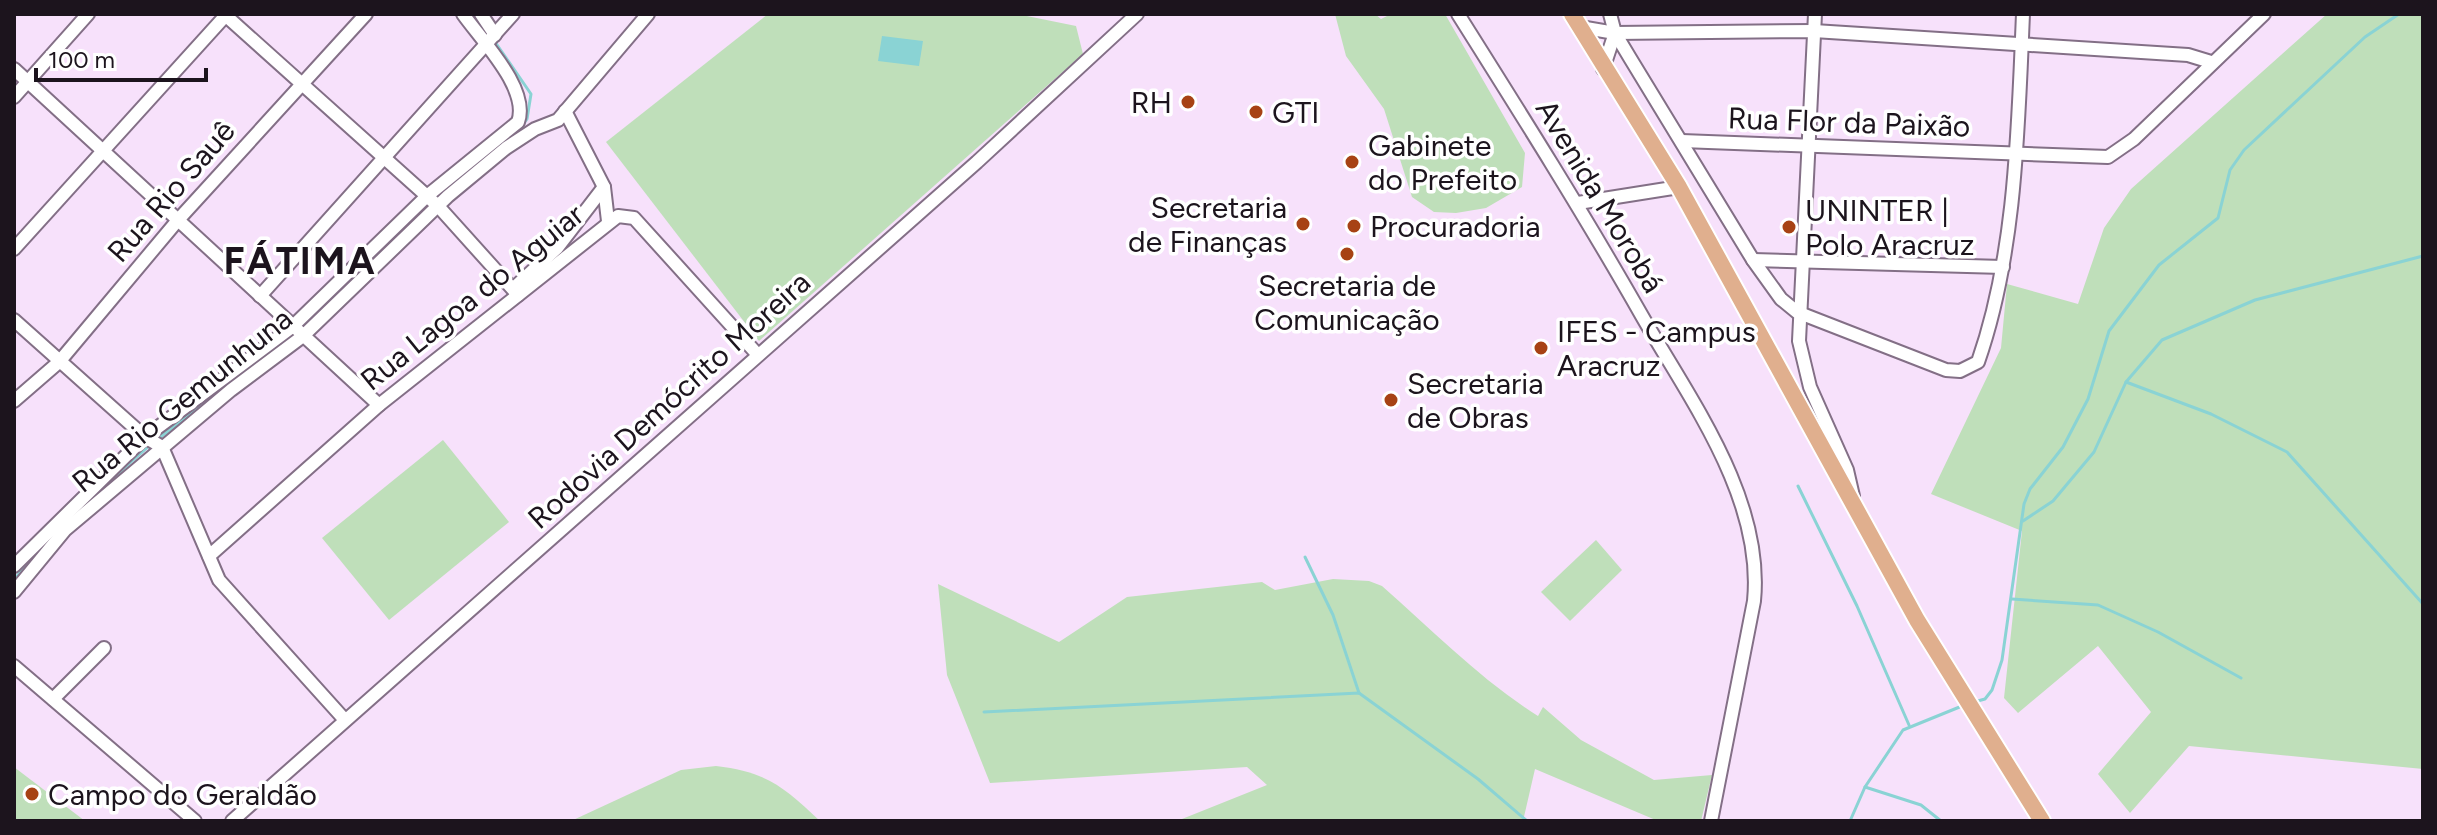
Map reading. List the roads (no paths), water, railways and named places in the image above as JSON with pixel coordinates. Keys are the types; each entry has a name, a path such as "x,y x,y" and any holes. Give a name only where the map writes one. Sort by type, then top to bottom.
{"main road":[{"path":"1576,20 1603,69 1679,187 1917,620 1960,686 1993,748 2042,821"}],"street":[{"path":"14,97 88,14"},
{"name":"Rua Rio Sauê","path":"14,401 59,362 178,220 366,14"},
{"name":"Rua Rio Gemunhuna","path":"15,563 145,437 297,332 427,196 518,122 522,110 518,90 463,14"},
{"path":"481,14 495,35"},
{"path":"260,296 513,14"},
{"name":"Rua Rio Gemunhuna","path":"14,592 65,530 506,148 535,129 548,126 565,111 648,14"},
{"name":"Rodovia Demócrito Moreira","path":"232,821 977,162 1137,14"},
{"name":"Avenida Morobá","path":"1458,14 1578,203 1729,473 1751,540 1757,570 1754,601 1711,821"},
{"path":"1610,14 1615,33 1753,260 1781,299 1797,312 1946,370 1960,371 1978,362 1994,314 2003,267 2023,14"},
{"path":"1815,14 1797,312 1801,360 1847,470 1853,504"},
{"name":"Rua Flor da Paixão","path":"1682,141 2108,157 2134,139 2264,14"},
{"path":"14,249 57,205 100,150 225,15 438,206 516,292 557,248 604,187"},
{"path":"1576,20 1615,33 1814,31 2188,55 2211,62"},
{"path":"1603,69 1615,33"},
{"path":"14,69 379,405"},
{"path":"565,111 604,187 608,221"},
{"path":"1578,203 1679,187"},
{"name":"Rua Lagoa do Aguiar","path":"209,556 379,405 516,292 556,268 608,221 625,215 634,218 758,355"},
{"path":"1753,260 2003,267"},
{"path":"14,320 145,437 162,447 219,580 344,719"},
{"path":"53,699 104,648"},
{"path":"14,666 195,821"}],"waterway":[{"path":"1974,702 1985,699 1992,690 2002,660 2024,504 2030,489 2063,447 2088,399 2109,331 2159,265 2218,218 2230,170 2244,150 2365,37 2399,14"},
{"path":"493,39 531,94 527,119 522,126"},
{"path":"504,142 516,131"},
{"path":"2023,521 2053,501 2094,452 2126,382 2162,340 2255,300 2423,256"},
{"path":"300,328 319,313"},
{"path":"158,439 272,350"},
{"path":"2126,382 2211,414 2287,452 2423,604"},
{"path":"95,494 149,446"},
{"path":"1798,486 1857,606 1909,725"},
{"path":"14,580 33,556"},
{"path":"1305,557 1333,615 1359,693"},
{"path":"2012,599 2098,605 2158,632 2241,678"},
{"path":"984,712 1359,693 1478,779 1527,821"},
{"path":"1850,821 1865,787 1903,730 1962,706"},
{"path":"1865,787 1921,805 1941,821"}],"place":[{"name":"RH","path":"1188,102"},
{"name":"GTI","path":"1256,112"},
{"name":"Gabinete do Prefeito","path":"1352,162"},
{"name":"Secretaria de Finanças","path":"1303,224"},
{"name":"Procuradoria","path":"1354,226"},
{"name":"UNINTER | Polo Aracruz","path":"1789,227"},
{"name":"Secretaria de Comunicação","path":"1347,254"},
{"name":"IFES - Campus Aracruz","path":"1541,348"},
{"name":"Secretaria de Obras","path":"1391,400"},
{"name":"Campo do Geraldão","path":"32,794"}],"district":[{"name":"FÁTIMA","path":"300,261"}]}
